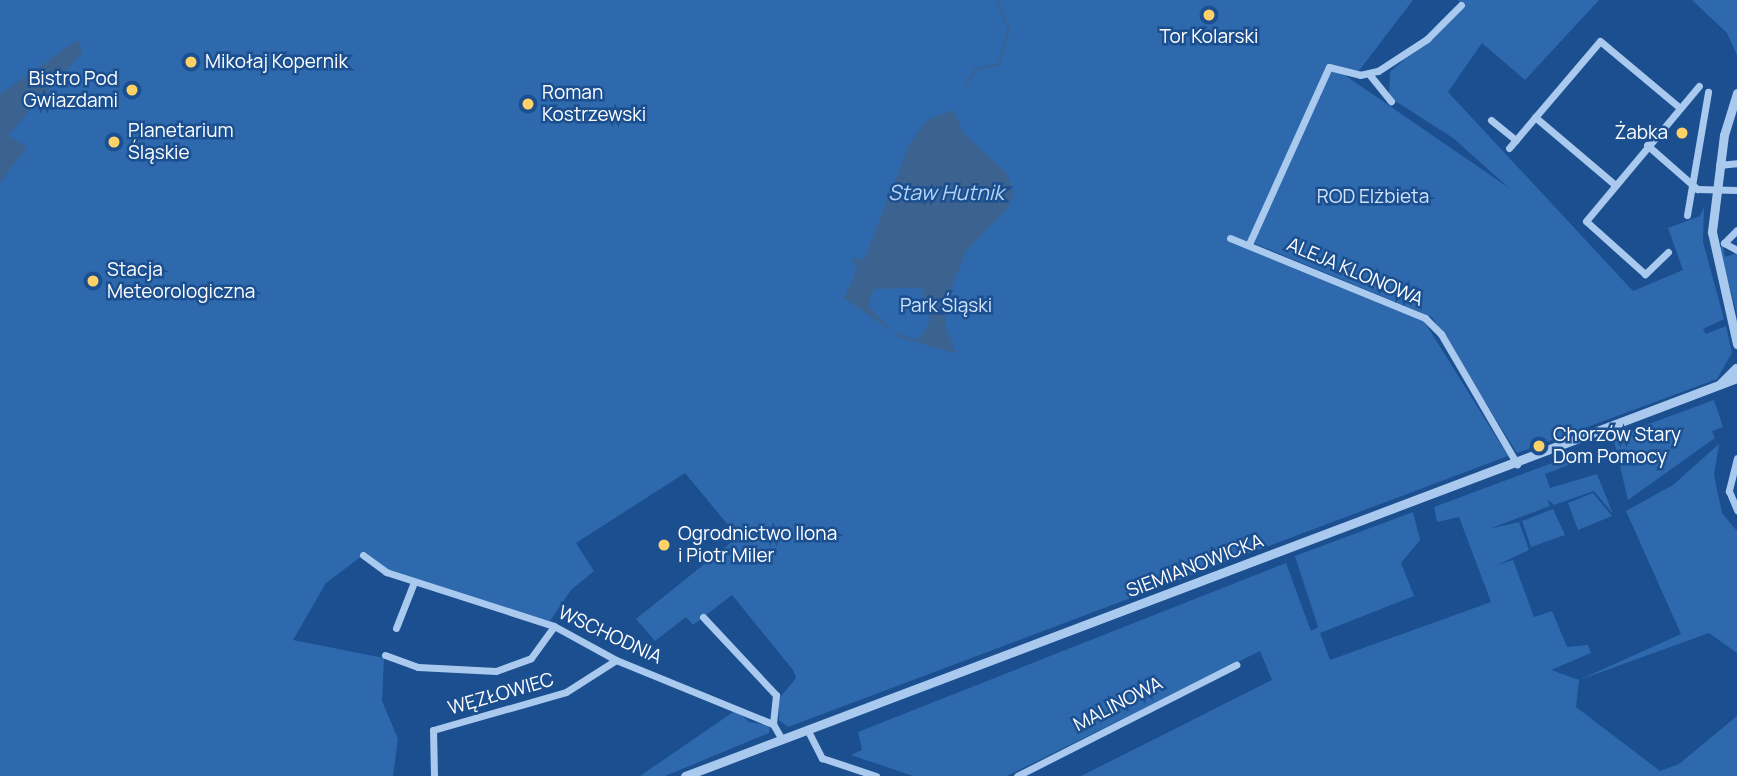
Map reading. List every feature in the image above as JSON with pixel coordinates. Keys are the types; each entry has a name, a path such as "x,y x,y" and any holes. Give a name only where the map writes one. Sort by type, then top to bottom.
{"street":[{"path":"1249,244 1326,71 1369,74 1427,39 1460,4"},
{"path":"1509,148 1600,41 1679,107"},
{"path":"1369,74 1391,101"},
{"path":"1668,253 1645,274 1587,226 1614,184 1699,86"},
{"path":"1687,215 1708,92"},
{"path":"1736,97 1714,193 1713,243 1737,344"},
{"path":"1535,117 1614,184"},
{"path":"1491,120 1516,140"},
{"path":"1647,145 1693,183 1714,193 1737,190"},
{"path":"1719,165 1737,163"},
{"path":"1724,243 1737,230"},
{"name":"ALEJA KLONOWA","path":"1230,238 1425,318 1441,334 1517,464"},
{"path":"1713,243 1724,243 1737,250"},
{"name":"SIEMIANOWICKA","path":"1716,388 1737,366"},
{"name":"SIEMIANOWICKA","path":"685,776 1517,464 1737,378"},
{"path":"1737,458 1729,491 1737,510"},
{"name":"WSCHODNIA","path":"363,555 414,582 554,626 617,660 773,724"},
{"path":"396,628 414,582"},
{"path":"703,617 776,695 773,724 781,738"},
{"path":"385,655 418,667 496,671 531,658 554,626"},
{"name":"WĘZŁOWIEC","path":"434,776 431,731 566,692 617,660"},
{"name":"MALINOWA","path":"1017,776 1236,665"},
{"path":"807,729 822,758 876,776"}],"green space":[{"name":"Park Śląski","path":"0,0 1413,0 1358,72 1331,65 1246,245 1424,321 1508,456 788,727 779,720 779,699 796,678 793,670 732,595 693,625 686,617 655,641 636,619 738,537 685,473 576,543 594,571 571,590 550,621 388,571 366,553 326,583 293,640 384,658 382,701 398,739 393,776 0,776"},
{"name":"ROD Elżbieta","path":"1458,0 1599,0 1525,80 1482,43 1448,92 1633,291 1683,270 1668,228 1700,216 1704,207 1703,242 1724,319 1703,329 1706,334 1726,326 1732,353 1717,379 1517,453 1432,317 1251,242 1326,73 1336,69 1509,188 1453,138 1389,97 1390,72 1463,8"},
{"path":"1692,0 1737,0 1737,55 1727,33"},
{"path":"1723,246 1725,257 1737,253 1737,314 1719,247"},
{"path":"1714,400 1723,427 1712,431 1715,438 1628,500 1613,437"},
{"path":"1719,444 1714,475 1722,513 1737,531 1737,653 1709,633 1579,680 1681,634 1626,511 1673,485"},
{"path":"1587,450 1587,458 1545,474 1550,488 1597,474 1613,514 1594,491 1554,505 1547,499 1550,506 1489,529 1519,522 1529,550 1495,566 1513,560 1534,617 1552,611 1567,647 1588,645 1591,653 1551,670 1579,680 1576,707 1660,771 1679,764 1737,716 1737,776 1081,776 1272,680 1260,651 1007,776 913,776 851,755 862,750 858,732 1286,563 1311,631 1318,627 1295,556 1413,512 1420,540 1401,563 1414,596 1320,633 1330,660 1491,602 1459,517 1437,522 1434,507"},
{"path":"1593,493 1612,516 1578,530 1568,503"},
{"path":"1553,509 1565,535 1531,547 1522,521"},
{"path":"736,710 749,722 770,725 769,733 665,776 640,776"}],"water":[{"path":"78,40 83,52 8,135 27,147 0,183 0,94"},
{"name":"Staw Hutnik","path":"953,110 965,135 1006,172 1014,193 1007,209 966,251 946,301 945,325 956,353 901,338 844,298 857,270 852,258 864,260 910,143 927,120","holes":["922,288 930,321 918,340 894,333 868,306 874,289"]}],"waterway":[{"path":"965,86 975,70 999,64 1009,30 997,0"}],"place":[{"name":"Tor Kolarski","path":"1209,15"},
{"name":"Mikołaj Kopernik","path":"191,62"},
{"name":"Bistro Pod Gwiazdami","path":"132,90"},
{"name":"Roman Kostrzewski","path":"528,104"},
{"name":"Żabka","path":"1682,133"},
{"name":"Planetarium Śląskie","path":"114,142"},
{"name":"Stacja Meteorologiczna","path":"93,281"},
{"name":"Chorzów Stary Dom Pomocy","path":"1539,446"},
{"name":"Ogrodnictwo Ilona i Piotr Miler","path":"664,545"}]}
